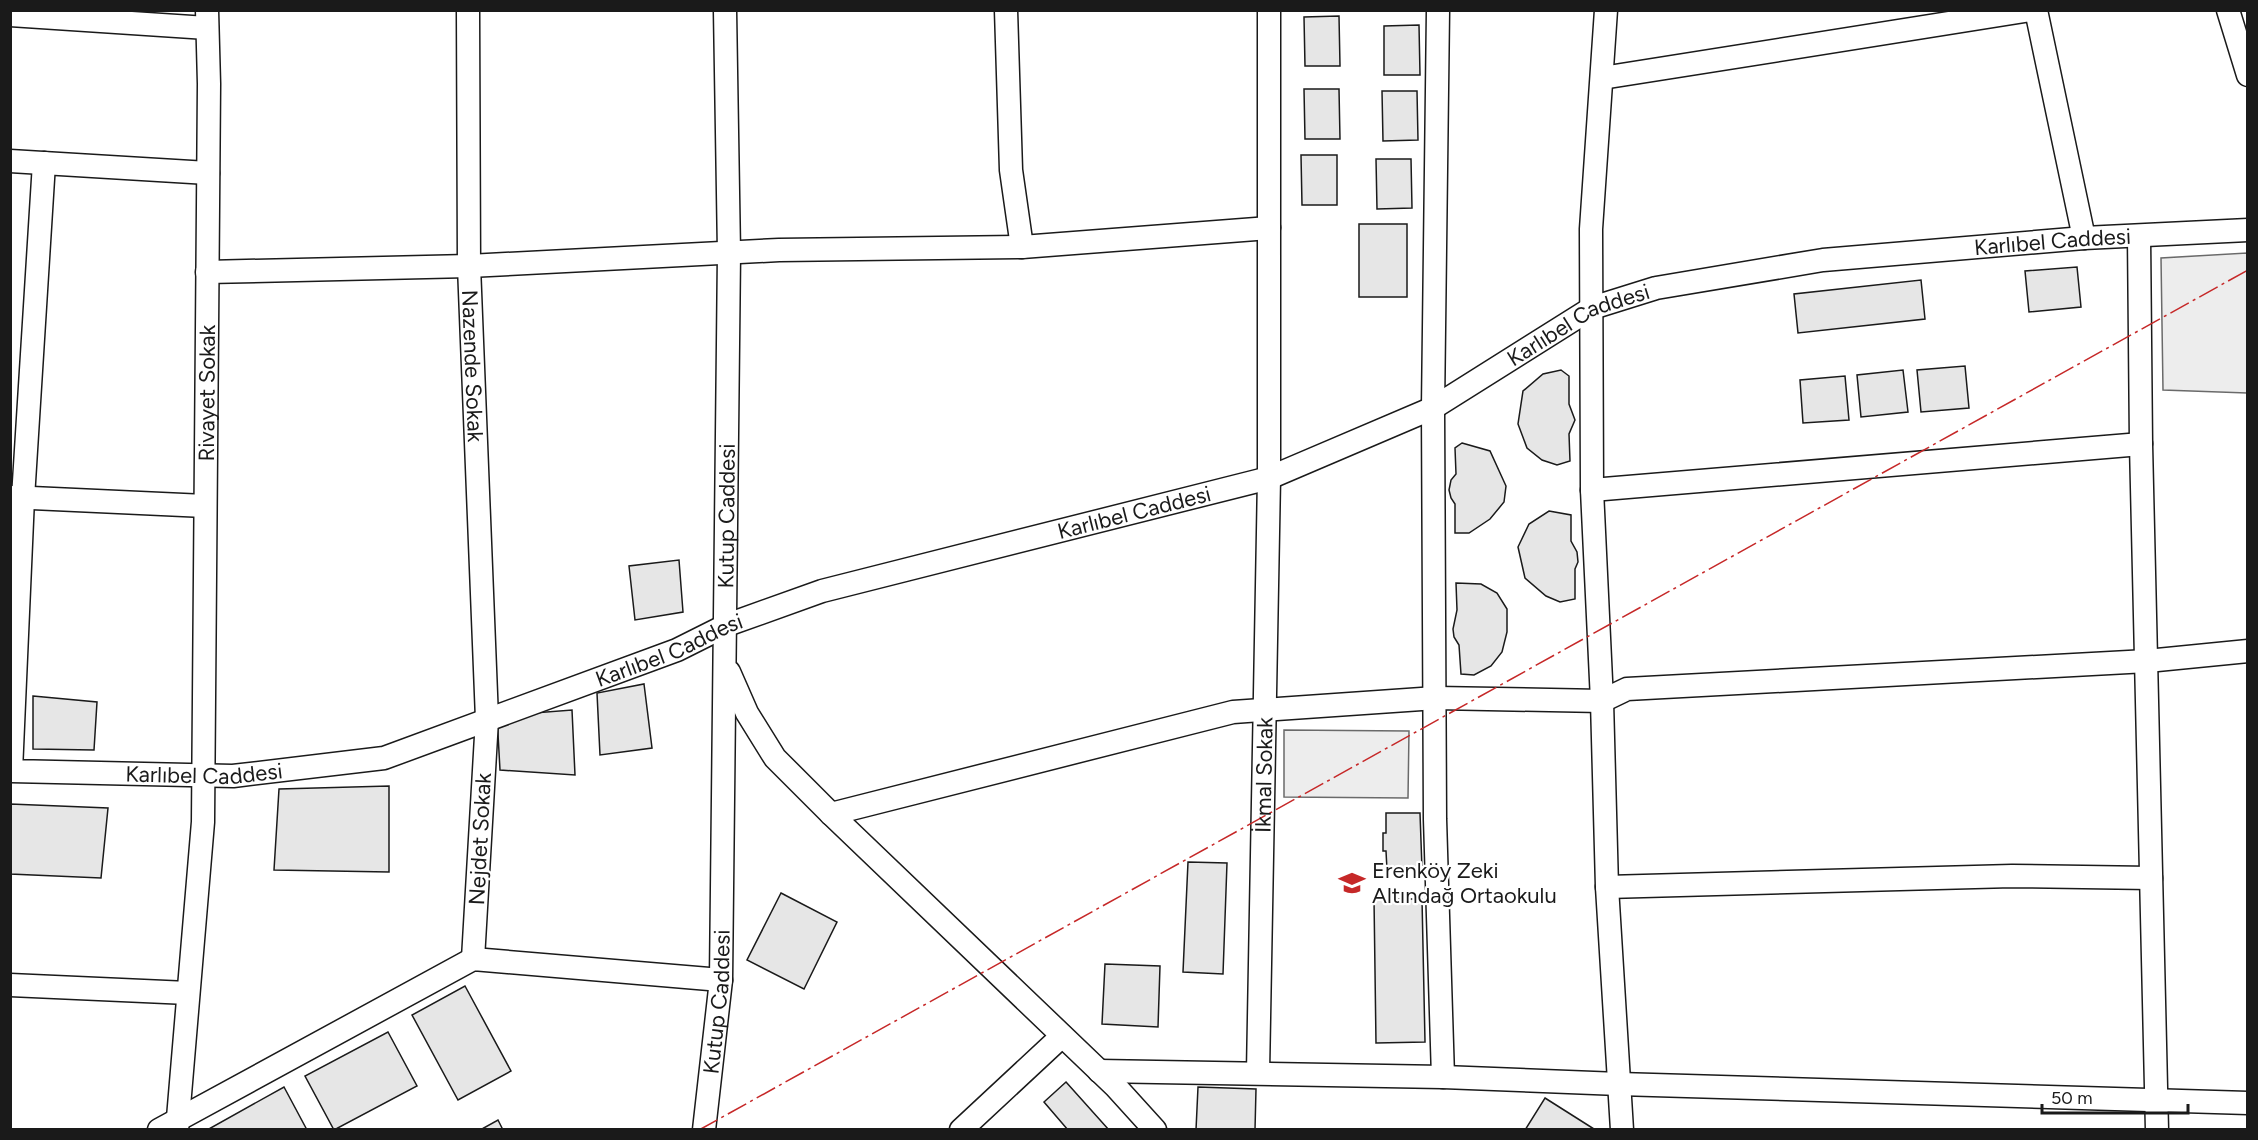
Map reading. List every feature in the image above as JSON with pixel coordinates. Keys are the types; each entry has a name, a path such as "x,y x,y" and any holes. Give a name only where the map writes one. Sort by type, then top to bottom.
{"street":[{"name":"Nazende Sokak","path":"468,10 469,266 487,719"},
{"name":"Kutup Caddesi","path":"704,1130 721,980 729,253 725,10"},
{"path":"1006,10 1011,170 1022,247"},
{"name":"İkmal Sokak","path":"1258,1072 1269,478 1269,10"},
{"path":"1438,10 1433,408 1435,819 1443,1077"},
{"path":"1606,10 1592,229 1592,490 1602,701 1607,887 1622,1130"},
{"path":"1602,78 2031,10"},
{"path":"2036,10 2084,238"},
{"path":"2228,10 2247,75"},
{"path":"10,15 207,19"},
{"name":"Rivayet Sokak","path":"171,1126 188,993 203,822 207,19"},
{"path":"10,161 208,173"},
{"path":"10,771 17,498 45,163"},
{"path":"207,272 469,266 779,250 1022,247 1269,228"},
{"name":"Karlıbel Caddesi","path":"10,771 233,776 384,758 676,650 726,625 822,591 1269,478 1433,408 1592,308 1656,288 1823,260 2084,238 2247,230"},
{"path":"2139,236 2141,444 2157,1130"},
{"path":"1592,490 2141,444"},
{"path":"17,498 205,506"},
{"path":"831,814 1233,712 1436,698 1602,701 1628,689 2147,661 2247,651"},
{"path":"725,662 747,713 775,758 1099,1071 1155,1130"},
{"name":"Nejdet Sokak","path":"473,959 487,719"},
{"path":"1607,887 2012,876 2151,878"},
{"path":"171,1126 473,959 721,980"},
{"path":"10,985 188,993"},
{"path":"961,1130 1062,1036"},
{"path":"1099,1071 1443,1077 2247,1103"}],"shaded area":[{"path":"2247,253 2247,393 2163,390 2161,258"},
{"path":"1284,730 1409,731 1408,798 1284,797"}],"building":[{"path":"1339,16 1340,66 1305,66 1304,17"},
{"path":"1419,25 1420,75 1384,75 1384,26"},
{"path":"1304,89 1339,89 1340,139 1305,139"},
{"path":"1382,91 1417,91 1418,140 1383,141"},
{"path":"1301,155 1337,155 1337,205 1302,205"},
{"path":"1376,159 1411,159 1412,208 1377,209"},
{"path":"1359,224 1407,224 1407,297 1359,297"},
{"path":"2077,267 2081,307 2029,312 2025,271"},
{"path":"1921,280 1925,319 1798,333 1794,294"},
{"path":"1965,366 1969,408 1921,412 1917,370"},
{"path":"1561,370 1569,376 1569,404 1575,420 1569,434 1570,461 1557,465 1542,460 1527,448 1518,424 1523,391 1543,374"},
{"path":"1903,370 1908,412 1861,417 1857,375"},
{"path":"1845,376 1849,420 1803,423 1800,380"},
{"path":"1462,443 1490,451 1506,486 1504,502 1490,519 1469,533 1455,533 1455,504 1449,490 1451,480 1456,474 1455,448"},
{"path":"1549,511 1571,515 1571,541 1577,552 1578,562 1575,569 1575,599 1560,602 1546,596 1525,578 1518,547 1529,524"},
{"path":"679,560 683,612 635,620 629,566"},
{"path":"1456,583 1481,584 1497,593 1507,609 1507,632 1502,652 1491,666 1474,675 1461,674 1459,645 1454,637 1453,629 1457,610"},
{"path":"644,684 652,748 600,755 597,693"},
{"path":"33,696 97,702 94,750 33,749"},
{"path":"572,710 575,775 500,770 497,716"},
{"path":"389,786 389,872 274,870 279,789"},
{"path":"10,804 108,808 101,878 10,874"},
{"path":"1386,813 1420,813 1422,869 1387,870 1386,851 1383,851"},
{"path":"1188,862 1227,863 1223,974 1183,972"},
{"path":"781,893 837,922 804,989 747,960"},
{"path":"1374,899 1422,899 1425,1042 1376,1043"},
{"path":"1105,964 1160,966 1158,1027 1102,1024"},
{"path":"465,986 511,1071 458,1100 412,1015"},
{"path":"388,1032 417,1086 334,1130 305,1076"},
{"path":"1066,1082 1109,1130 1068,1130 1044,1102"},
{"path":"284,1087 307,1130 207,1130"},
{"path":"1198,1087 1256,1089 1255,1130 1196,1130"},
{"path":"1545,1098 1594,1129 1594,1130 1525,1130"},
{"path":"498,1120 503,1130 480,1130"}],"power":[{"path":"699,1130 2248,270"}],"place":[{"name":"Erenköy Zeki Altındağ Ortaokulu","path":"1352,883"}]}
